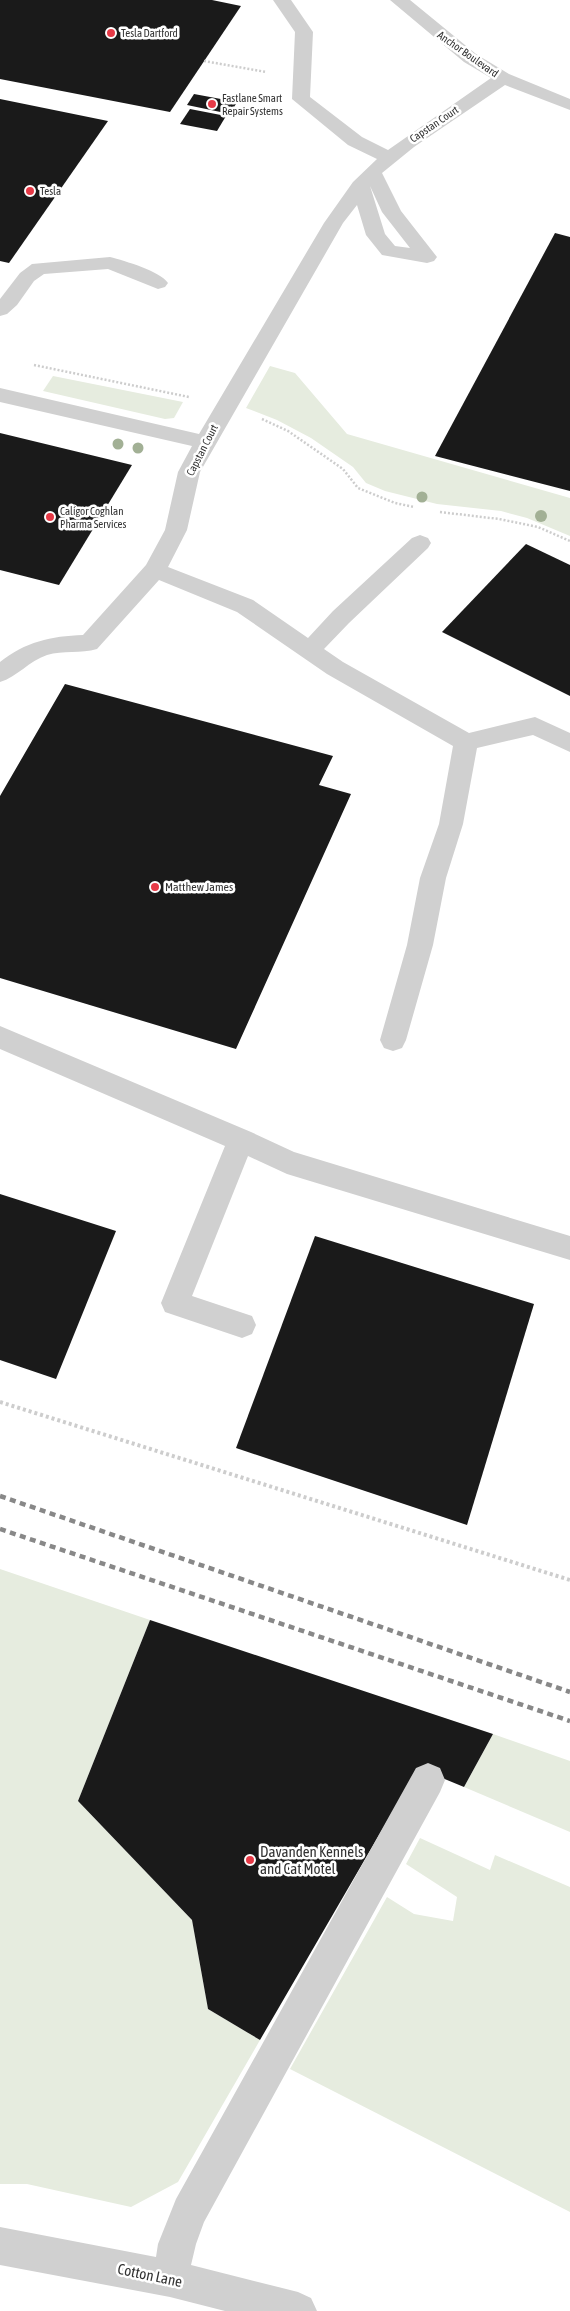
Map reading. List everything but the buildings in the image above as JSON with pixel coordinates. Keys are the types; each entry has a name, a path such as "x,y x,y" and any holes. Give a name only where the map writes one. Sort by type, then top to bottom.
{"street":[{"path":"282,0 304,32 301,99 355,141 388,157"},
{"name":"Anchor Boulevard","path":"400,1 470,58 503,78 570,105"},
{"name":"Capstan Court","path":"0,674 34,649 60,644 89,643 155,570 176,530 189,472 226,405 334,223 366,179 388,157 503,78"},
{"path":"0,310 10,301 26,277 39,268 110,263 134,271 158,283"},
{"path":"0,395 205,442"},
{"path":"310,650 341,617 420,542"},
{"path":"155,570 245,606 335,668 466,742 535,726 570,744"},
{"path":"393,1040 420,945 433,878 451,824 466,742"},
{"path":"0,1036 241,1140 287,1162 570,1248"},
{"path":"241,1140 175,1303 242,1325"},
{"path":"170,2278 177,2244 189,2212 428,1780"},
{"name":"Cotton Lane","path":"0,2246 170,2278 298,2311"}],"path":[{"path":"204,61 301,79"},
{"path":"25,363 226,405 288,431 343,469 358,488 395,503 420,509"},
{"path":"437,512 498,519 538,527 570,541"},
{"path":"0,1402 570,1580"}],"shaded area":[{"path":"270,366 295,373 347,434 570,498 570,536 527,518 501,511 437,504 385,491 366,483 353,467 311,438 277,420 246,408"},
{"path":"53,376 183,402 174,418 165,419 43,391"},
{"path":"0,1569 150,1620 78,1801 192,1920 208,2009 260,2040 178,2182 131,2207 27,2184 0,2184"},
{"path":"493,1734 570,1761 570,1832 464,1787"},
{"path":"420,1838 490,1870 495,1855 570,1887 570,2212 290,2069 387,1897 414,1914 453,1921 457,1897 406,1864"}],"railway":[{"path":"0,1496 570,1692"},
{"path":"0,1529 570,1721"}],"place":[{"name":"Tesla Dartford","path":"111,33"},
{"name":"Fastlane Smart Repair Systems","path":"212,104"},
{"name":"Tesla","path":"30,191"},
{"name":"Caligor Coghlan Pharma Services","path":"50,517"},
{"name":"Matthew James","path":"155,887"},
{"name":"Davanden Kennels and Cat Motel","path":"250,1860"}]}
